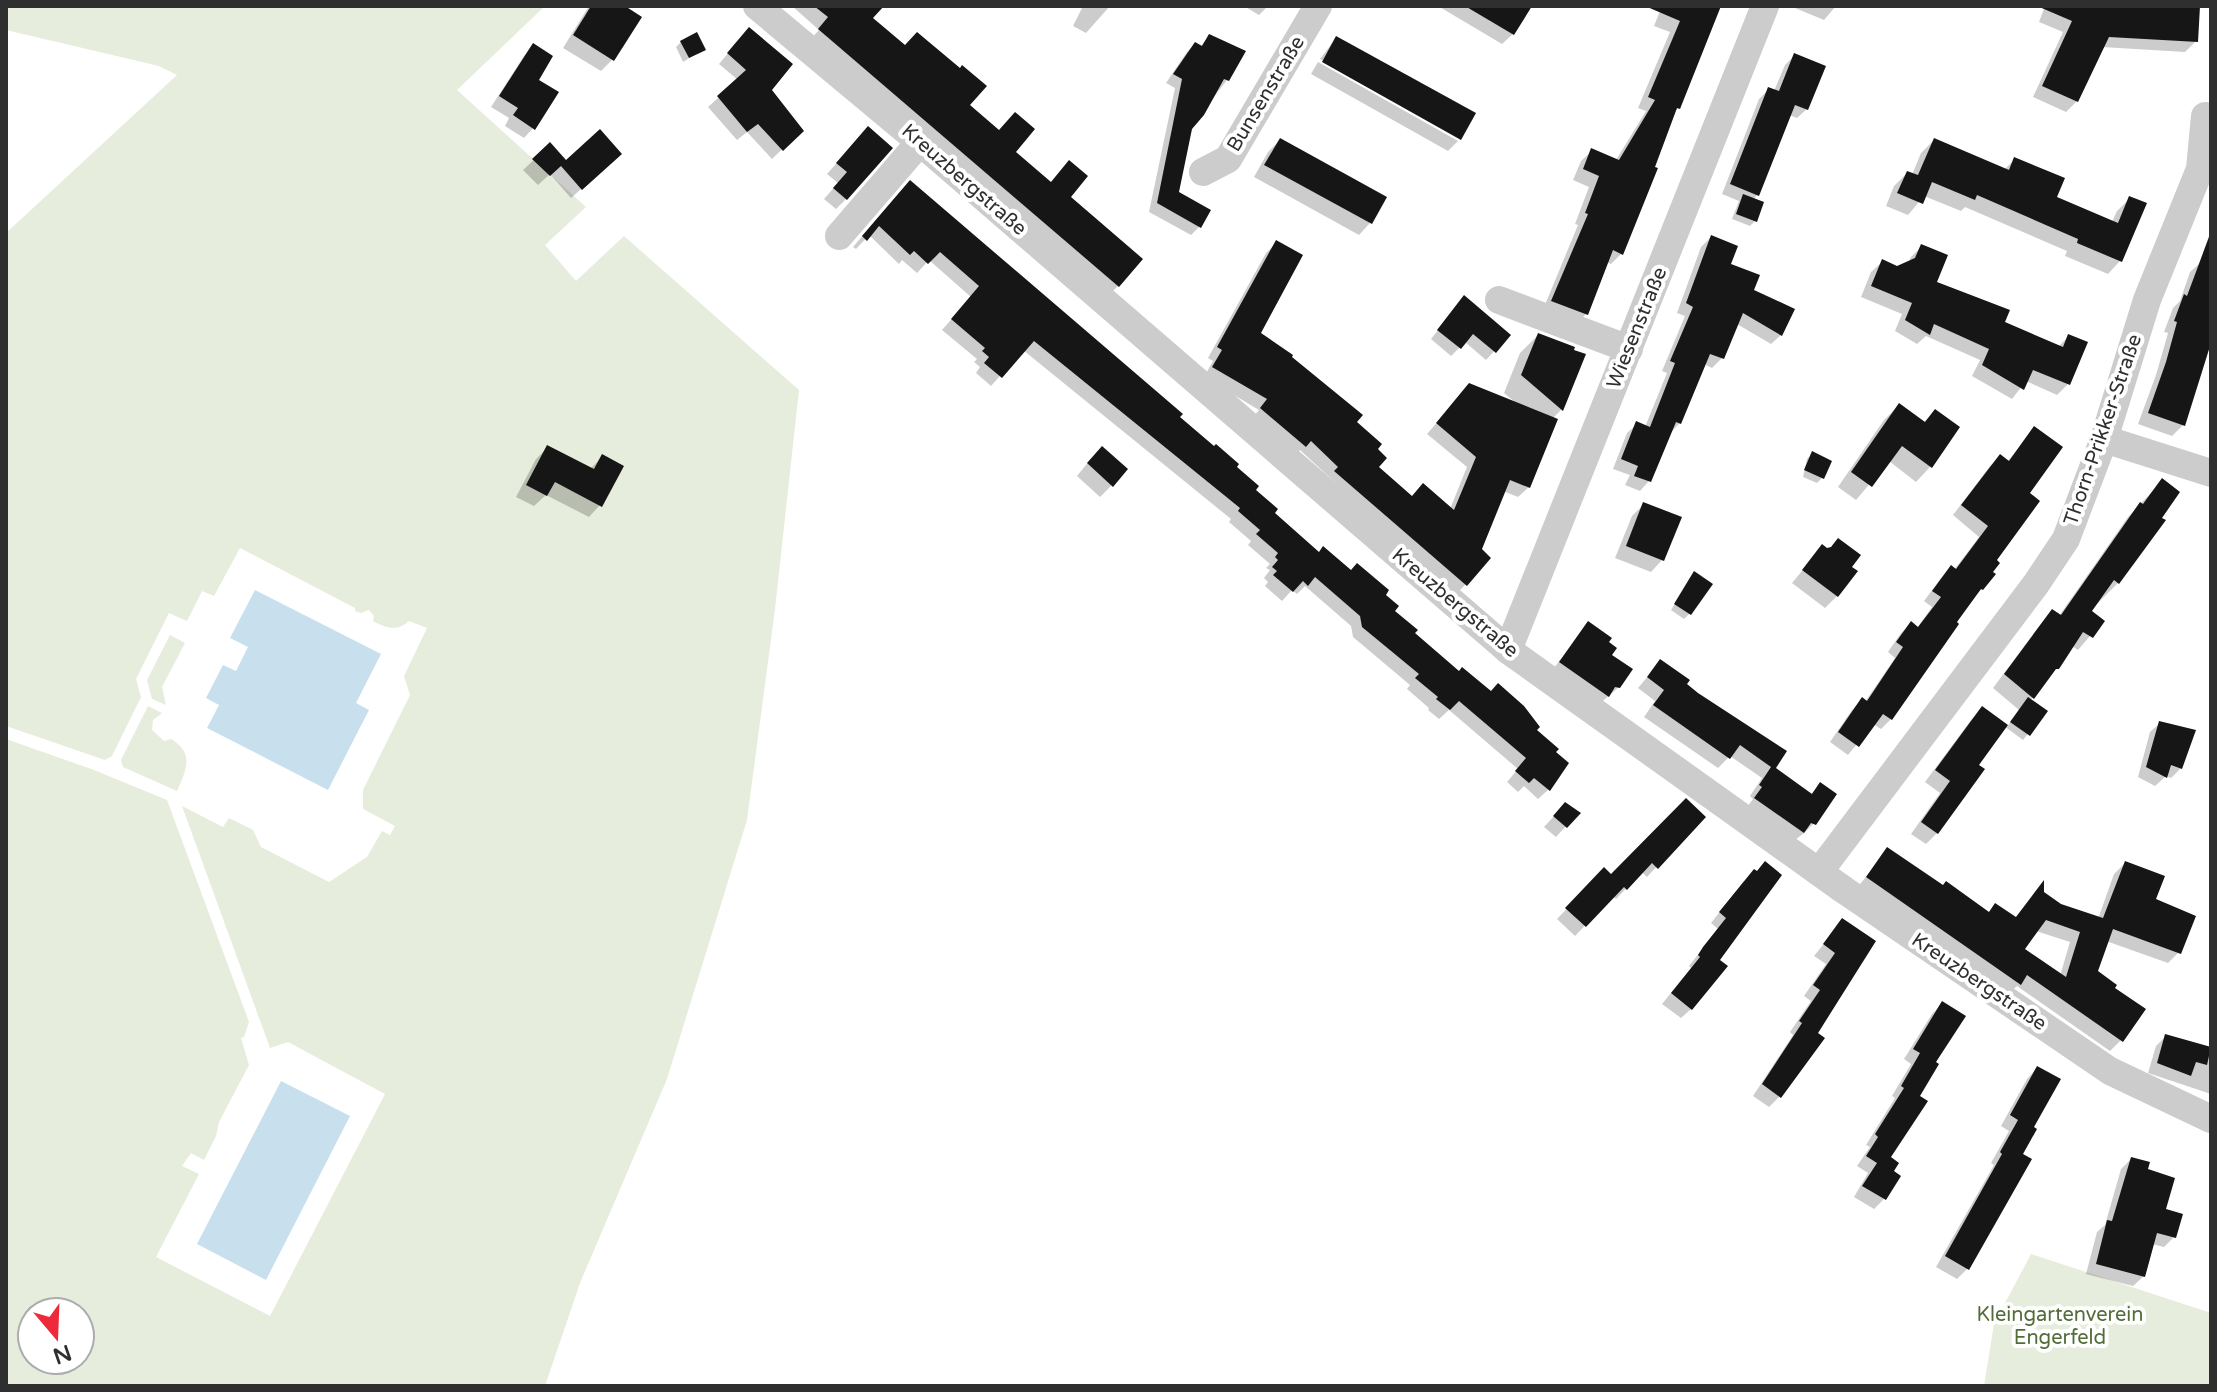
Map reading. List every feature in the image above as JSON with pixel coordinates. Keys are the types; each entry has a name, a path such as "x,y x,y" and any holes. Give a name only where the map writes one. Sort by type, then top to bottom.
{"street":[{"name":"Kreuzbergstraße","path":"757,6 920,142 1508,650 1819,872 2110,1071 2211,1119"},
{"name":"Bunsenstraße","path":"1203,172 1228,159 1318,6"},
{"name":"Wiesenstraße","path":"1508,650 1765,6"},
{"name":"Thorn-Prikker-Straße","path":"1819,872 2036,584 2066,539 2104,439 2147,300 2200,169 2205,116 2211,118"},
{"path":"839,236 920,142"},
{"path":"1499,300 1629,349"},
{"path":"2104,439 2211,473"}],"green space":[{"path":"6,6 545,6 457,90 586,207 545,245 576,281 624,236 799,390 775,609 747,820 667,1079 580,1283 545,1386 6,1386 6,739 167,800 249,1022 241,1038 249,1065 219,1122 204,1160 191,1153 182,1166 199,1174 156,1257 270,1316 385,1094 288,1042 270,1048 182,806 223,827 229,818 253,830 261,847 329,882 367,857 382,831 390,835 395,826 363,809 363,790 410,695 404,676 427,628 409,621 396,628 382,626 373,621 374,616 369,610 361,613 355,611 355,608 240,548 214,596 202,591 187,621 169,613 136,679 141,697 112,756 105,760 6,726 6,233 177,75 159,66 6,30"},
{"path":"170,635 185,643 162,687 166,705 152,699 147,680"},
{"path":"148,706 162,713 153,720 152,730 164,741 171,739 178,744 186,756 186,769 177,791 123,767 121,760"},
{"name":"Kleingartenverein Engerfeld","path":"2031,1254 2211,1313 2211,1386 1984,1386 1994,1324"}],"water":[{"path":"255,590 381,654 356,703 369,710 328,790 207,728 219,705 206,698 223,665 236,671 248,647 230,638"},
{"path":"281,1081 350,1116 266,1280 197,1244"}],"building":[{"path":"591,6 625,6 642,17 614,61 573,35"},
{"path":"814,6 884,6 873,18 905,45 917,32 960,68 962,65 987,86 970,105 999,130 1015,112 1035,129 1016,152 1051,182 1069,160 1088,176 1071,197 1143,259 1119,287 818,29 828,17"},
{"path":"1465,6 1532,6 1514,35"},
{"path":"1645,6 1721,6 1680,109 1677,108 1655,167 1658,168 1623,255 1613,250 1588,315 1551,301 1588,214 1585,213 1599,176 1583,169 1591,148 1619,160 1655,100 1648,97 1680,21"},
{"path":"2037,6 2200,6 2198,42 2109,37 2078,102 2042,86 2072,21"},
{"path":"749,27 793,64 772,90 804,131 783,151 758,124 747,132 717,96 746,70 727,53"},
{"path":"697,32 706,50 689,58 680,41"},
{"path":"1209,34 1246,51 1229,81 1224,79 1204,115 1192,129 1179,192 1211,210 1201,228 1157,203 1182,79 1173,74 1195,42 1202,46"},
{"path":"1336,36 1476,113 1461,140 1322,62"},
{"path":"533,43 553,56 539,80 559,92 535,130 513,115 518,108 499,96"},
{"path":"1794,53 1826,66 1808,110 1795,105 1759,196 1730,184 1768,87 1779,91"},
{"path":"868,126 893,148 847,200 833,188 847,172 836,163"},
{"path":"600,129 622,154 582,190 561,166 550,176 532,159 550,142 566,160"},
{"path":"1280,138 1387,197 1372,224 1264,165"},
{"path":"1934,138 2009,170 2014,157 2065,178 2057,197 2118,223 2129,196 2147,203 2122,262 2077,243 2078,239 1977,195 1975,200 1932,182 1923,204 1897,193 1907,171 1918,175"},
{"path":"910,180 1183,414 1180,417 1239,464 1237,467 1259,486 1256,490 1278,509 1275,513 1319,552 1323,546 1351,570 1357,563 1389,590 1386,595 1399,606 1395,611 1418,630 1415,633 1459,671 1462,667 1491,691 1498,683 1524,706 1540,727 1537,730 1559,749 1556,752 1569,763 1550,791 1534,778 1529,783 1515,771 1526,758 1459,701 1450,710 1436,699 1438,697 1415,678 1419,674 1362,627 1360,616 1315,577 1308,586 1303,581 1293,592 1273,575 1277,571 1272,567 1278,560 1275,557 1278,553 1256,534 1260,530 1238,511 1240,508 1034,341 1002,378 984,363 989,357 982,351 985,348 951,319 979,286 940,252 928,264 914,251 910,255 879,226 867,241 862,236"},
{"path":"1743,194 1764,202 1757,222 1736,214"},
{"path":"1711,235 1738,246 1731,264 1760,275 1754,290 1795,309 1782,336 1743,313 1724,359 1710,354 1681,424 1676,422 1651,482 1634,476 1638,466 1621,459 1636,421 1650,427 1675,363 1670,361 1693,307 1686,303"},
{"path":"2209,237 2211,343 2185,426 2148,413 2166,362 2177,322 2174,321"},
{"path":"1276,240 1303,255 1261,333 1293,355 1363,415 1357,422 1382,444 1378,449 1387,458 1379,467 1412,496 1423,483 1454,510 1476,457 1436,423 1469,383 1558,419 1530,488 1510,480 1482,549 1491,558 1467,586 1334,471 1338,467 1311,441 1306,447 1260,408 1267,399 1212,367 1222,350 1217,347"},
{"path":"1921,244 1948,255 1937,282 2010,310 2005,322 2063,347 2068,334 2088,342 2070,385 2033,370 2024,390 1982,365 1989,349 1934,324 1930,335 1905,320 1912,303 1871,286 1882,259 1897,266 1915,258"},
{"path":"1464,295 1511,335 1496,353 1473,334 1461,349 1437,330"},
{"path":"1538,333 1586,354 1563,411 1521,375"},
{"path":"1899,403 1925,422 1935,409 1960,427 1932,468 1902,446 1872,487 1851,472"},
{"path":"2034,426 2063,447 2030,493 2040,501 1997,560 2000,563 1993,572 1996,574 1957,622 1959,624 1892,720 1883,714 1859,747 1838,732 1862,697 1867,701 1903,647 1896,642 1911,621 1918,627 1941,597 1932,591 1951,565 1956,569 1988,526 1961,505 2000,454 2009,461"},
{"path":"547,445 594,469 602,454 624,466 602,507 555,482 547,496 526,485"},
{"path":"1102,446 1128,469 1113,487 1087,463"},
{"path":"1812,451 1832,461 1824,479 1804,470"},
{"path":"2162,478 2180,492 2162,518 2166,520 2119,584 2114,580 2092,611 2105,621 2093,638 2083,632 2059,669 2034,699 2004,674 2052,609 2061,615 2140,502 2143,504"},
{"path":"1643,502 1682,517 1664,561 1626,546"},
{"path":"1838,538 1861,555 1852,567 1858,571 1838,597 1802,570 1822,544 1831,547"},
{"path":"1694,571 1713,584 1691,615 1674,604"},
{"path":"1588,621 1612,638 1609,642 1617,648 1612,655 1633,669 1620,688 1615,687 1609,697 1559,662"},
{"path":"1660,659 1690,680 1687,684 1698,693 1787,751 1776,768 1812,794 1820,782 1837,794 1816,825 1811,823 1804,833 1754,798 1771,767 1740,745 1730,759 1653,705 1664,690 1647,677"},
{"path":"2028,697 2048,711 2030,736 2010,722"},
{"path":"1982,706 2008,725 1979,765 1985,769 1938,834 1921,822 1950,781 1935,770"},
{"path":"2159,721 2196,730 2182,769 2171,765 2167,778 2146,767"},
{"path":"1686,798 1706,817 1658,869 1652,863 1586,927 1565,908 1604,867 1611,874"},
{"path":"1565,802 1581,813 1567,828 1553,816"},
{"path":"1887,847 1943,885 1946,881 1989,912 1995,903 2016,917 2044,880 2044,892 2061,904 2103,918 2125,861 2165,876 2156,899 2196,916 2181,954 2113,929 2098,971 2117,985 2115,988 2146,1009 2123,1042 2027,975 2021,985 1866,877","holes":["2046,920 2080,932 2066,977 2025,949"]},
{"path":"1765,861 1782,875 1720,960 1728,966 1692,1010 1671,993 1726,918 1719,912 1754,869 1757,871"},
{"path":"1842,918 1876,941 1818,1033 1825,1038 1781,1098 1762,1084 1820,990 1813,985 1835,953 1823,944"},
{"path":"1942,1001 1966,1016 1936,1062 1939,1064 1920,1096 1928,1101 1891,1157 1899,1163 1894,1171 1901,1176 1886,1200 1862,1186 1877,1163 1866,1156 1920,1053 1913,1049"},
{"path":"2165,1034 2211,1047 2207,1065 2196,1062 2191,1076 2157,1063"},
{"path":"2037,1066 2061,1079 2023,1154 2032,1159 1969,1270 1945,1256 2002,1154 2000,1152 2018,1120 2010,1115"},
{"path":"2131,1157 2150,1162 2148,1169 2175,1178 2166,1209 2183,1214 2176,1238 2157,1233 2145,1277 2096,1264 2107,1220 2112,1221"}]}
